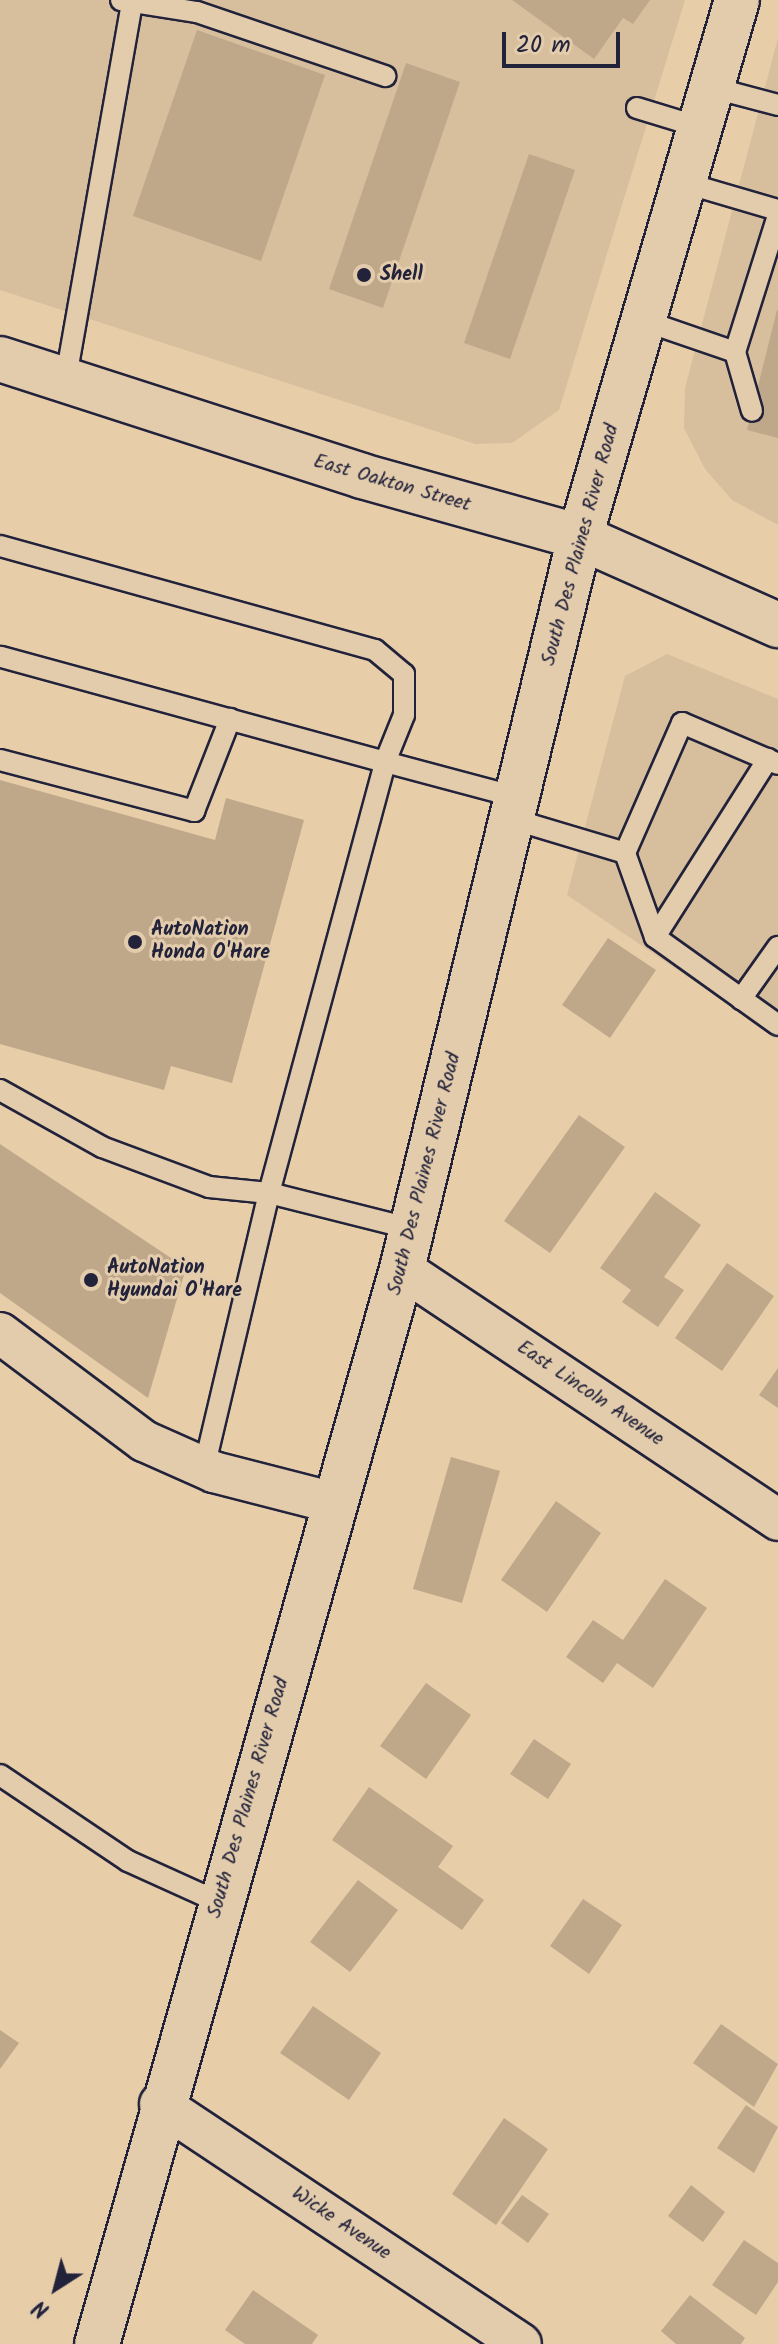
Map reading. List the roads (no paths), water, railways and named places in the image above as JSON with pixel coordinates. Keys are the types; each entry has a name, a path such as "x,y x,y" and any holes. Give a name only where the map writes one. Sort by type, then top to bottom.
{"main road":[{"name":"South Des Plaines River Road","path":"97,2344 160,2104 407,1249 580,537 737,0"},
{"name":"East Oakton Street","path":"0,359 65,383 580,537 776,620"}],"street":[{"name":"East Lincoln Avenue","path":"407,1249 778,1520"},
{"path":"0,1333 144,1441 204,1468 335,1503"},
{"name":"Wicke Avenue","path":"160,2104 521,2344"}],"lane":[{"path":"65,383 127,1 197,12 385,76"},
{"path":"637,108 778,105"},
{"path":"682,182 778,213 735,352 752,411"},
{"path":"642,320 735,352"},
{"path":"0,546 375,650 404,674 404,715 385,762 269,1193 204,1468"},
{"path":"0,657 385,762 514,808 625,853"},
{"path":"0,760 194,811 230,719"},
{"path":"655,937 773,761 682,723 625,853 655,937 778,1025"},
{"path":"741,999 778,947"},
{"path":"0,1090 102,1147 209,1187 269,1193 407,1249"},
{"path":"0,1775 128,1861 219,1902"}],"place":[{"name":"Shell","path":"364,275"},
{"name":"AutoNation Honda O'Hare","path":"135,942"},
{"name":"AutoNation Hyundai O'Hare","path":"91,1280"}]}
